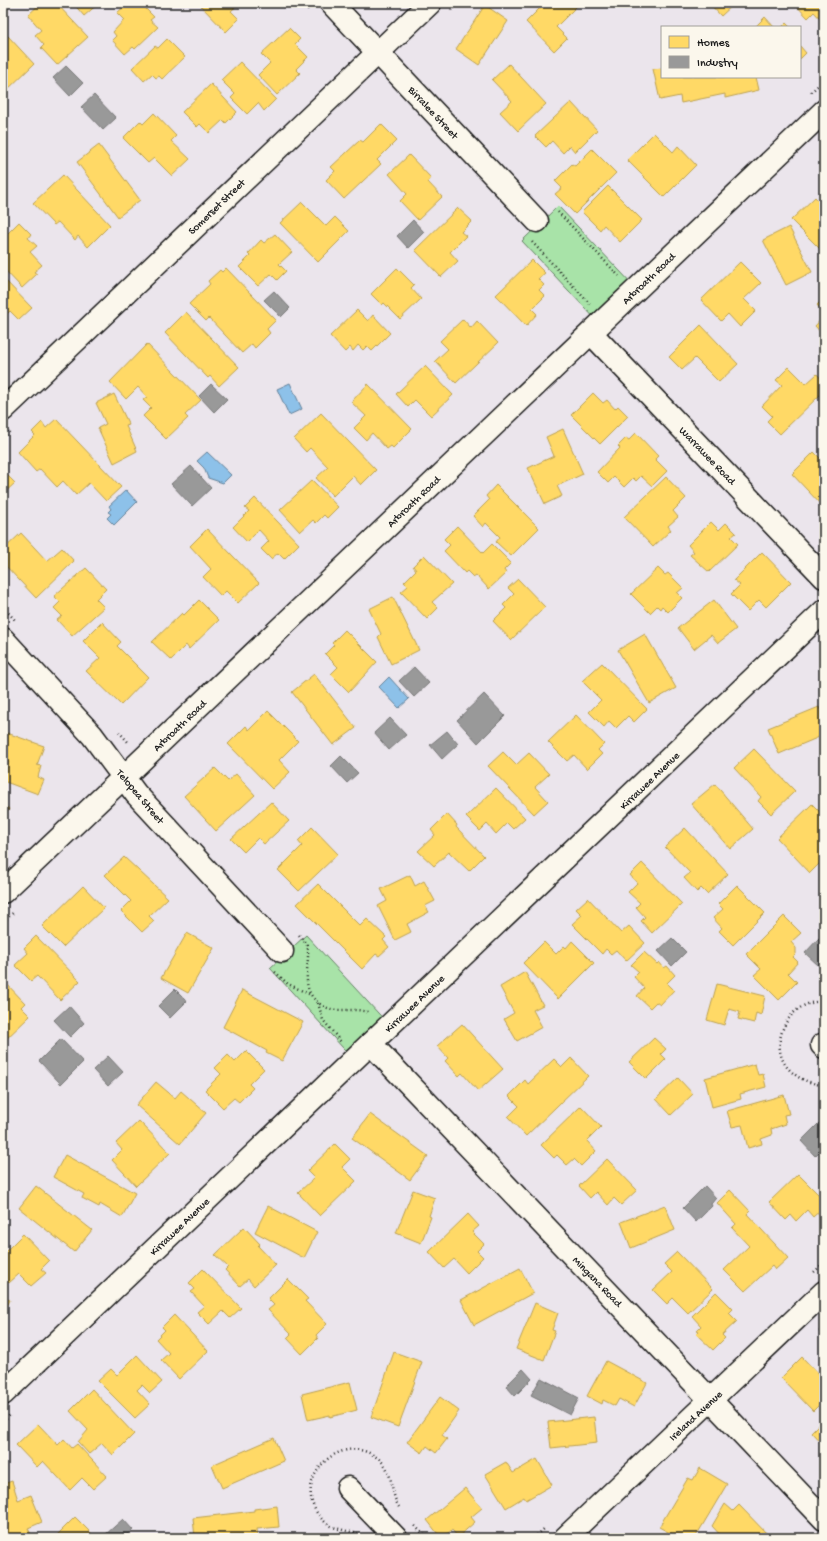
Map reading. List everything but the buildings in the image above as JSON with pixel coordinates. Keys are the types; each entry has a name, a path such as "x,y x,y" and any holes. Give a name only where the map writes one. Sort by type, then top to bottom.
{"street":[{"name":"Birralee Street","path":"331,3 537,221"},
{"name":"Somerset Street","path":"3,410 430,3"},
{"name":"Arbroath Road","path":"3,892 824,111"},
{"name":"Warrawee Road","path":"591,333 824,577"},
{"name":"Kirrawee Avenue","path":"3,1394 824,611"},
{"name":"Telopea Street","path":"3,639 92,735 136,794 282,951"},
{"name":"Mingana Road","path":"371,1044 824,1519"},
{"name":"Ireland Avenue","path":"565,1538 824,1292"},
{"path":"348,1488 396,1538"}],"path":[{"path":"824,1002 804,1005 791,1015 781,1031 780,1045 783,1060 793,1073 807,1082 824,1086"},
{"path":"318,1003 323,1020 345,1046"}],"green space":[{"path":"558,206 637,289 600,324 522,241"},
{"path":"306,935 390,1026 354,1060 270,968"}],"water":[{"path":"290,383 302,409 289,415 277,389"},
{"path":"207,452 231,475 223,483 208,478 204,468 197,461"},
{"path":"126,490 137,502 114,525 107,518 111,514 108,512 111,509 109,506"},
{"path":"389,677 409,699 399,708 379,687"}]}
